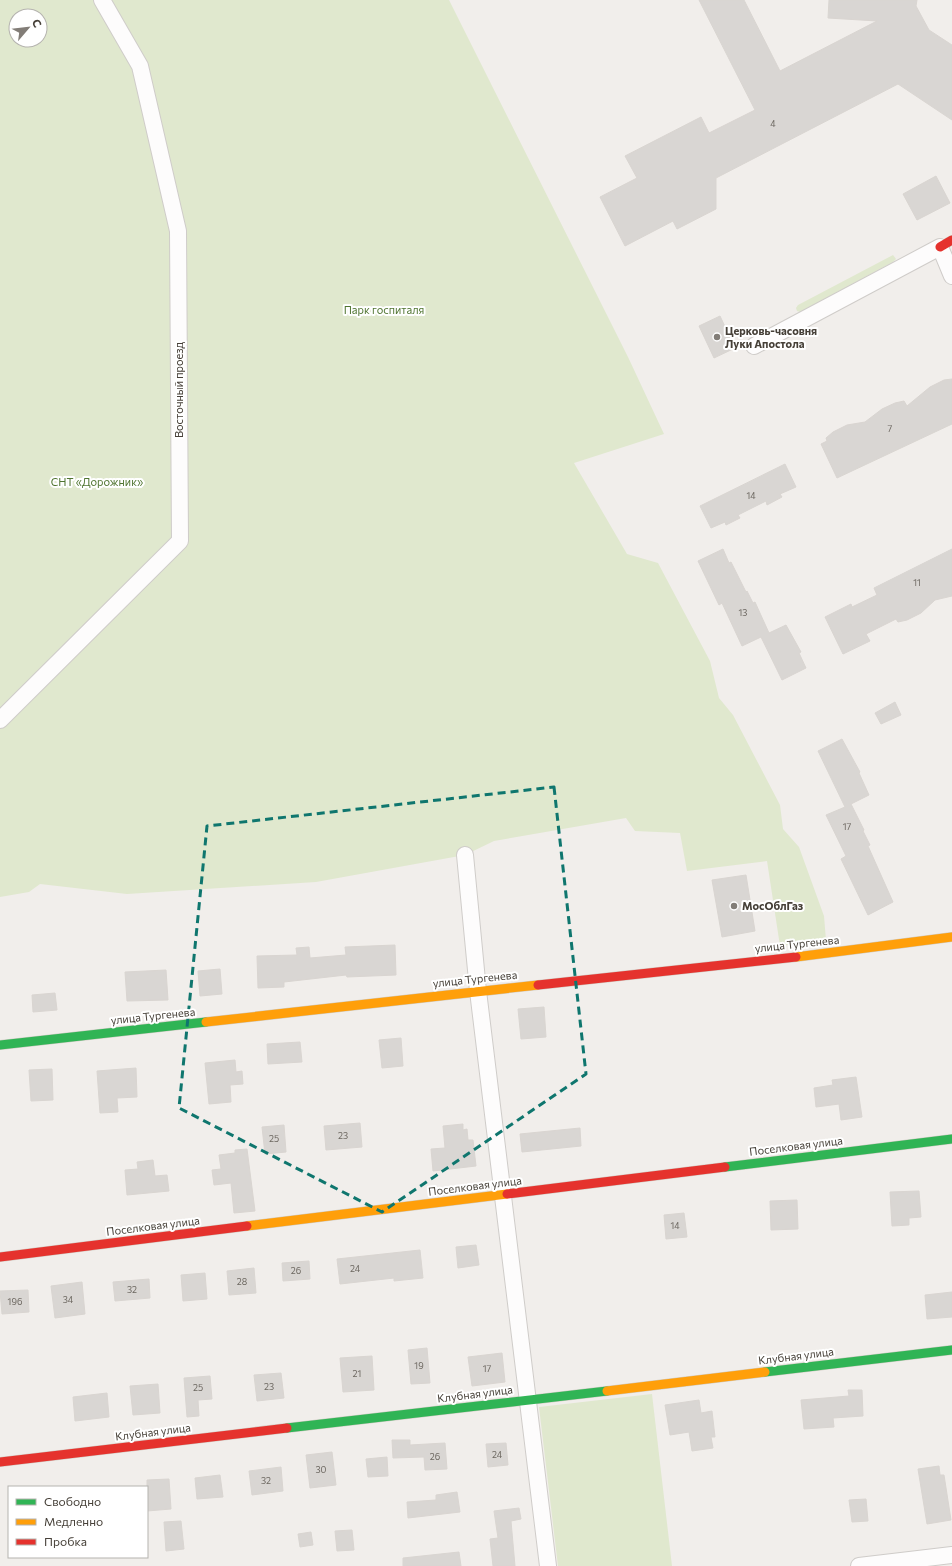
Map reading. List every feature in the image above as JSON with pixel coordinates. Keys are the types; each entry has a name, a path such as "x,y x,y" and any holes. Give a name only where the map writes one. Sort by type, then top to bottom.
{"street":[{"name":"Восточный проезд","path":"0,720 180,541 178,231 140,66 102,0"},
{"path":"754,346 946,244 952,276"},
{"path":"465,855 478,991 548,1566"},
{"name":"улица Тургенева","path":"0,1045 857,950 952,937"},
{"name":"Поселковая улица","path":"0,1257 952,1139"},
{"name":"Клубная улица","path":"0,1462 952,1350"},
{"path":"859,1566 952,1555"}],"highlighted area":[{"path":"554,787 586,1074 382,1212 179,1108 207,826"}],"green space":[{"path":"0,0 449,0 628,357 664,434 574,463 627,554 658,563 710,661 719,698 733,715 780,805 783,829 799,847 824,916 826,940 780,946 767,861 687,871 680,833 635,831 626,818 494,841 465,855 316,882 127,894 40,884 29,892 0,897"},
{"path":"893,255 896,259 893,262 800,312 797,311 796,308 798,305"},
{"path":"652,1394 672,1566 558,1566 539,1407"}],"building":[{"path":"699,0 744,0 780,71 877,21 828,18 829,0 917,0 916,6 929,30 952,45 952,120 898,84 716,178 716,209 677,229 673,221 625,246 600,197 637,178 625,156 701,117 709,133 755,110"},
{"path":"936,176 950,203 917,220 903,194"},
{"name":"Церковь-часовня Луки Апостола","path":"720,316 735,348 714,358 699,326"},
{"path":"952,379 952,424 837,478 821,444 827,441 826,438 833,432 847,425 865,422 882,409 895,403 904,401 907,406 930,387 944,380"},
{"path":"785,464 796,487 780,494 782,497 767,505 766,501 738,515 740,518 726,525 725,522 711,528 700,506"},
{"path":"723,549 729,563 731,562 746,592 747,591 753,603 755,602 769,633 786,625 801,652 799,653 806,668 782,680 761,637 742,646 722,603 719,605 698,561"},
{"path":"952,549 952,596 935,600 921,613 907,620 898,622 896,619 866,634 870,641 843,654 825,617 851,604 852,607 877,595 874,588"},
{"path":"895,702 901,715 881,724 875,713"},
{"path":"842,739 860,772 859,773 869,795 851,804 864,830 863,831 870,845 868,846 893,902 868,915 841,859 846,856 826,815 845,807 818,751"},
{"name":"МосОблГаз","path":"746,875 755,931 722,937 712,880"},
{"path":"395,945 396,975 347,977 346,975 284,982 284,987 258,988 257,956 297,955 296,948 309,947 310,958 346,955 345,947"},
{"path":"220,969 222,994 200,996 198,971"},
{"path":"166,970 168,1000 127,1001 125,972"},
{"path":"55,993 57,1010 33,1012 32,995"},
{"path":"544,1007 546,1037 521,1039 518,1009"},
{"path":"401,1038 403,1066 382,1068 379,1040"},
{"path":"300,1042 302,1062 268,1064 267,1044"},
{"path":"235,1060 236,1072 242,1071 243,1084 230,1085 231,1102 209,1104 205,1063"},
{"path":"136,1068 137,1097 117,1098 118,1112 100,1113 97,1071"},
{"path":"52,1069 53,1100 31,1101 29,1070"},
{"path":"856,1077 862,1117 841,1120 839,1104 816,1107 814,1088 833,1085 832,1080"},
{"path":"360,1123 362,1147 326,1150 324,1126"},
{"path":"463,1124 463,1130 467,1129 468,1140 473,1140 476,1166 433,1171 431,1149 445,1148 443,1126"},
{"path":"284,1125 286,1152 265,1154 262,1127"},
{"path":"580,1128 581,1146 522,1152 520,1134"},
{"path":"247,1149 255,1211 234,1213 231,1183 214,1185 212,1170 221,1169 219,1155 235,1153 235,1150"},
{"path":"153,1160 155,1176 167,1175 169,1191 127,1195 125,1170 138,1169 137,1162"},
{"path":"919,1191 921,1217 909,1218 909,1225 892,1226 890,1192"},
{"path":"797,1200 798,1229 771,1230 770,1201"},
{"path":"684,1213 687,1237 666,1239 664,1215"},
{"path":"476,1245 479,1265 458,1268 456,1247"},
{"path":"420,1250 423,1278 394,1281 394,1278 340,1284 337,1259"},
{"path":"309,1261 310,1279 283,1281 282,1263"},
{"path":"254,1268 256,1293 229,1295 227,1271"},
{"path":"205,1273 207,1299 183,1301 181,1275"},
{"path":"149,1279 150,1298 115,1301 113,1282"},
{"path":"82,1282 85,1314 55,1318 51,1286"},
{"path":"28,1290 29,1312 2,1314 0,1291"},
{"path":"952,1292 952,1317 927,1319 925,1295"},
{"path":"427,1348 430,1383 411,1384 408,1350"},
{"path":"502,1353 505,1382 472,1386 468,1357"},
{"path":"372,1356 374,1390 343,1392 340,1358"},
{"path":"281,1373 284,1398 257,1401 254,1375"},
{"path":"210,1376 212,1399 198,1400 199,1416 187,1417 184,1378"},
{"path":"158,1384 160,1413 133,1415 130,1386"},
{"path":"848,1390 862,1390 863,1416 833,1418 834,1427 804,1429 801,1400 849,1396"},
{"path":"107,1393 109,1417 75,1421 73,1397"},
{"path":"699,1400 701,1413 712,1411 715,1437 711,1437 713,1448 692,1451 689,1432 670,1435 665,1405"},
{"path":"392,1440 410,1440 410,1445 445,1443 447,1469 425,1470 424,1457 393,1458"},
{"path":"506,1443 508,1465 488,1467 486,1444"},
{"path":"332,1452 336,1485 310,1488 306,1455"},
{"path":"387,1457 388,1476 368,1477 366,1459"},
{"path":"939,1466 940,1475 944,1475 951,1520 927,1524 918,1469"},
{"path":"281,1467 283,1491 252,1495 249,1471"},
{"path":"220,1475 223,1497 197,1499 195,1478"},
{"path":"169,1479 171,1509 148,1511 147,1480"},
{"path":"457,1492 460,1512 408,1518 407,1502 436,1500 436,1495"},
{"path":"866,1499 868,1521 852,1522 849,1500"},
{"path":"519,1508 521,1519 511,1521 515,1566 493,1566 490,1539 498,1538 494,1511"},
{"path":"181,1521 184,1549 166,1551 164,1522"},
{"path":"352,1530 354,1550 337,1551 335,1531"},
{"path":"311,1532 313,1545 300,1547 298,1534"},
{"path":"459,1552 461,1566 403,1566 403,1558"}],"traffic: fast":[{"path":"0,1045 206,1022"},
{"path":"725,1167 952,1139"},
{"path":"765,1372 952,1350"},
{"path":"287,1428 607,1391"}],"traffic: slow":[{"path":"796,957 952,937"},
{"path":"206,1022 538,985"},
{"path":"247,1226 507,1194"},
{"path":"607,1391 765,1372"}],"traffic: jam":[{"path":"940,247 952,240"},
{"path":"538,985 796,957"},
{"path":"507,1194 725,1167"},
{"path":"0,1257 247,1226"},
{"path":"0,1462 287,1428"}],"place":[{"name":"Церковь-часовня Луки Апостола","path":"717,337"},
{"name":"МосОблГаз","path":"734,906"}],"park label":[{"name":"Парк госпиталя","path":"384,310"},
{"name":"СНТ «Дорожник»","path":"97,482"}]}
